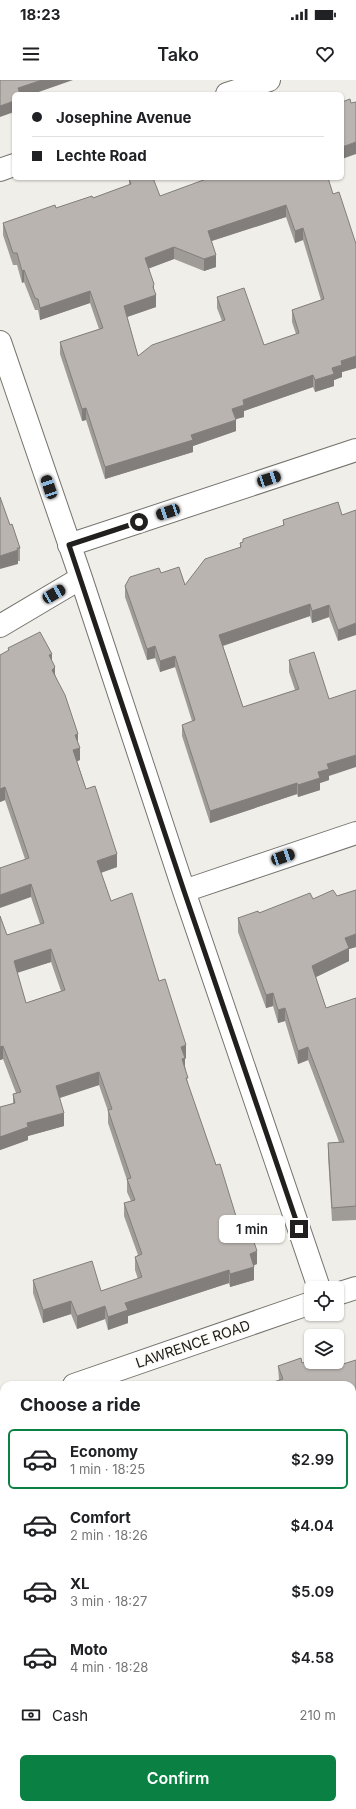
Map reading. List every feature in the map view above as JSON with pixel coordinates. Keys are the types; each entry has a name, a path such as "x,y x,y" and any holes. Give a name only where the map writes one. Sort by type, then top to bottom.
{"street":[{"path":"233,92 269,80"},
{"path":"0,170 12,167"},
{"path":"0,342 69,545 82,578 184,891 317,1281"},
{"path":"69,545 356,450"},
{"path":"0,626 82,578"},
{"path":"184,891 356,833"},
{"path":"344,1292 356,1288"},
{"name":"LAWRENCE ROAD","path":"86,1381 304,1305"}],"building":[{"path":"0,80 42,80 18,88 19,92 12,92 12,102 0,106"},
{"path":"350,99 351,103 356,102 356,142 344,146 344,101"},
{"path":"129,180 154,180 160,196 204,180 329,180 333,194 339,192 356,244 356,356 341,361 342,365 332,368 334,374 315,380 313,375 243,400 244,405 232,409 236,420 191,435 193,440 105,467 86,408 82,409 60,342 103,328 90,291 40,308 38,299 35,298 24,270 22,271 17,253 13,253 3,223 55,205 56,208 92,196 93,198 131,184","holes":["286,205 295,231 303,228 324,299 292,310 299,333 264,345 244,288 217,297 225,320 152,345 138,356 124,306 156,295 153,287 154,284 145,258 174,247 204,259 216,255 208,231"]},
{"path":"0,497 10,525 12,524 20,548 0,556"},
{"path":"338,502 342,515 356,510 356,623 338,630 329,605 312,611 310,604 219,635 243,707 299,689 289,660 314,652 329,699 356,690 356,755 327,764 329,769 318,772 320,778 298,785 297,783 210,811 182,725 195,720 175,656 160,661 155,646 147,649 125,586 130,577 159,568 161,573 179,567 185,585 205,559 241,547 240,543 243,542 243,539 284,525 283,520"},
{"path":"40,632 52,654 49,655 55,667 52,670 65,695 78,734 75,735 80,748 73,750 86,789 95,786 117,854 97,861 111,901 132,893 159,981 165,979 186,1045 181,1047 185,1058 182,1059 188,1078 186,1078 216,1165 220,1164 239,1226 242,1225 244,1232 250,1230 257,1251 250,1254 254,1267 230,1274 229,1270 125,1303 128,1310 108,1317 105,1306 77,1316 71,1301 43,1310 33,1280 92,1261 101,1291 142,1277 135,1257 142,1254 124,1203 135,1200 127,1179 131,1178 108,1110 112,1109 99,1072 56,1086 64,1113 27,1123 28,1127 0,1137 0,1107 15,1103 13,1094 21,1092 3,1046 0,1047 0,916 7,935 44,923 31,884 0,895 0,868 29,858 5,787 0,789 0,655 9,650 8,648","holes":["51,949 65,990 26,1003 14,961"]},
{"path":"333,890 337,896 356,890 356,934 345,938 349,948 312,966 326,1008 356,998 356,1206 332,1208 328,1143 344,1142 308,1047 298,1051 285,1008 278,1010 273,993 266,995 238,918 258,911 259,913 310,893 313,899"},
{"path":"301,1358 302,1363 304,1363 304,1369 344,1369 344,1364 356,1360 356,1381 277,1381 283,1379 278,1366"}],"route":[{"path":"139,522 69,545 82,578 184,891 299,1229"}]}
